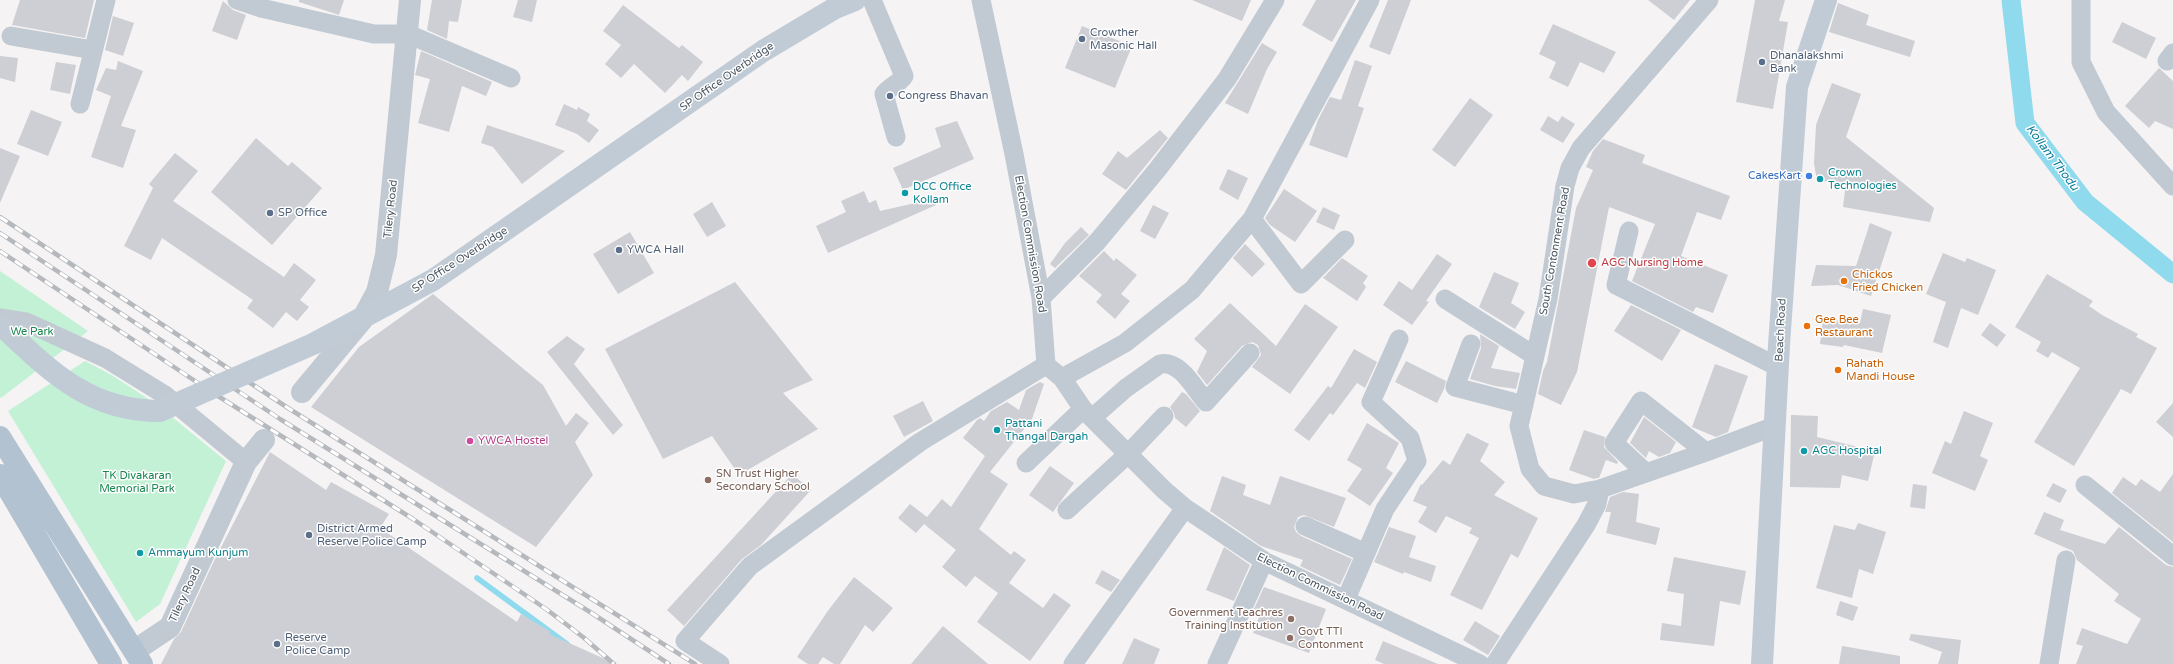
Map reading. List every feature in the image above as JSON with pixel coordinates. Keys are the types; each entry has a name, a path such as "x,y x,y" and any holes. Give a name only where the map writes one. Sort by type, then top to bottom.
{"main road":[{"name":"SP Office Overbridge","path":"0,324 54,374 88,395 138,411 160,411 313,344 433,280 763,51 835,8 855,0"},
{"name":"Beach Road","path":"1762,664 1778,367 1797,87 1826,0"},
{"path":"0,437 138,657"},
{"path":"0,475 111,664"}],"street":[{"path":"80,104 92,50 106,0"},
{"path":"237,0 261,8 374,34 408,34 511,78"},
{"name":"Tilery Road","path":"302,392 362,320 377,292 386,255 410,0"},
{"path":"872,0 904,76 900,83 890,87 884,94 896,137"},
{"name":"Election Commission Road","path":"980,0 1014,154 1041,298 1046,365 1062,378 1088,413 1164,490 1185,508 1264,561 1480,664"},
{"path":"1041,298 1097,242 1157,170 1227,79 1275,0"},
{"path":"1062,378 1125,343 1192,290 1252,219 1370,0"},
{"name":"South Contonment Road","path":"1709,0 1581,148 1570,168 1565,186 1548,299 1519,426 1530,469 1544,486 1574,494 1600,489 1775,426"},
{"path":"2081,0 2081,62 2106,112 2173,186"},
{"path":"11,36 92,50"},
{"path":"1252,219 1301,284 1345,240"},
{"path":"1629,231 1616,285 1778,367"},
{"path":"1445,299 1535,356"},
{"path":"0,318 26,322 105,358 165,395 246,462"},
{"path":"1346,599 1385,509 1417,460 1410,438 1371,402 1399,340"},
{"path":"1471,344 1455,387 1524,405"},
{"path":"1026,463 1088,413 1160,364 1166,363 1174,365 1206,402 1250,353"},
{"path":"720,664 685,641 750,566 920,442 1046,365"},
{"path":"1645,472 1614,443 1640,401 1706,452"},
{"path":"1067,510 1128,454 1164,416"},
{"name":"Tilery Road","path":"138,657 170,627 246,462 264,440"},
{"path":"2085,486 2173,556"},
{"path":"1495,664 1586,525 1597,504 1600,489"},
{"path":"1073,664 1185,508"},
{"path":"1305,526 1366,553"},
{"path":"2049,664 2066,560"},
{"path":"1217,664 1264,561"}],"green space":[{"name":"We Park","path":"0,271 88,331 1,398 0,397"},
{"name":"TK Divakaran Memorial Park","path":"85,361 110,374 156,404 226,461 160,604 136,622 8,411"}],"building":[{"path":"20,0 94,0 85,38 12,25"},
{"path":"299,0 344,0 339,15 299,2"},
{"path":"432,0 462,0 458,22 449,21 447,39 427,30"},
{"path":"518,0 537,0 532,22 513,17"},
{"path":"1192,0 1251,0 1242,21"},
{"path":"1316,0 1356,0 1332,42 1302,25"},
{"path":"1388,0 1411,0 1390,55 1369,47"},
{"path":"1648,0 1690,0 1674,20"},
{"name":"Dhanalakshmi Bank","path":"1755,0 1785,0 1779,21 1788,22 1773,109 1736,102"},
{"path":"223,1 233,10 246,15 237,40 212,31"},
{"path":"1838,3 1869,15 1866,25 1915,41 1910,57 1829,32"},
{"path":"623,5 679,48 682,45 703,62 688,81 682,75 665,93 634,64 621,78 605,64 621,45 603,31"},
{"path":"113,16 134,23 123,56 105,50"},
{"path":"2122,22 2156,38 2146,59 2112,42"},
{"path":"1553,24 1616,52 1604,73 1580,62 1568,87 1549,78 1556,62 1539,54"},
{"path":"1082,26 1132,46 1115,88 1065,68"},
{"path":"1262,43 1277,52 1267,69 1248,114 1225,103"},
{"path":"421,51 492,82 486,96 462,86 449,132 418,123 430,79 415,75"},
{"path":"0,56 18,58 15,82 0,78"},
{"path":"1355,60 1372,66 1358,106 1364,108 1347,158 1309,145 1318,120 1330,97 1341,100"},
{"path":"118,61 143,71 121,126 136,130 123,168 91,157 111,96 96,90 106,68 116,70"},
{"path":"56,62 76,65 70,94 50,90"},
{"path":"2159,68 2173,81 2173,129 2155,121 2149,128 2125,106"},
{"path":"1832,83 1861,94 1846,137 1934,208 1930,222 1843,207 1846,182 1817,181 1814,163 1816,125"},
{"path":"1470,98 1493,115 1455,167 1432,150"},
{"path":"564,104 577,110 578,107 590,114 587,121 599,130 589,143 577,134 555,125"},
{"path":"31,110 62,122 48,156 17,144"},
{"path":"1548,116 1558,122 1562,116 1575,124 1563,143 1540,130"},
{"path":"957,121 974,159 903,190 893,168 941,147 935,128"},
{"path":"487,125 565,151 522,184 493,147 481,143"},
{"path":"1160,130 1168,138 1126,190 1102,174 1118,151 1127,158"},
{"path":"256,138 288,166 292,162 322,188 272,245 211,192"},
{"path":"1603,139 1645,155 1642,163 1730,196 1721,220 1697,212 1681,256 1728,275 1713,313 1696,307 1693,312 1632,281 1655,224 1609,207 1577,372 1561,405 1538,394 1543,371 1547,362 1576,208 1593,170 1586,167 1593,151"},
{"path":"0,148 20,156 0,203"},
{"path":"175,153 198,171 173,201 284,277 294,263 316,280 300,300 309,307 297,321 286,312 273,328 247,308 253,300 162,238 151,260 124,246 153,188 149,184"},
{"path":"1228,169 1248,178 1238,200 1219,189"},
{"path":"1284,189 1317,211 1295,242 1270,225 1265,218"},
{"path":"864,191 869,203 876,200 880,211 933,199 936,205 828,253 816,226 846,212 841,201"},
{"path":"712,202 726,226 707,237 693,214"},
{"path":"1153,205 1169,213 1155,239 1140,231"},
{"path":"1323,207 1340,215 1334,230 1316,222"},
{"path":"1870,223 1892,232 1871,296 1838,285 1811,286 1816,265 1856,266"},
{"path":"1081,227 1089,235 1055,268 1050,264 1065,243"},
{"path":"630,232 654,273 618,294 593,254"},
{"path":"1245,244 1265,264 1252,277 1233,258"},
{"path":"1104,251 1114,261 1116,258 1137,275 1121,294 1130,301 1115,319 1096,302 1102,295 1079,276"},
{"path":"1943,253 1965,262 1967,258 1996,270 1978,315 1961,308 1948,348 1933,342 1946,302 1926,294"},
{"path":"1437,254 1452,264 1426,301 1429,302 1412,325 1383,305 1399,281 1412,290"},
{"path":"1342,258 1368,276 1363,283 1366,287 1357,301 1323,278"},
{"path":"1494,272 1519,283 1511,303 1525,312 1515,329 1479,307"},
{"path":"2047,274 2093,301 2089,306 2102,315 2138,334 2136,337 2157,348 2131,394 2121,389 2074,466 2034,442 2080,368 2052,352 2048,358 2036,351 2041,342 2015,327"},
{"path":"735,282 813,380 783,393 818,429 739,475 712,436 663,459 605,349"},
{"name":"YWCA Hostel","path":"433,294 543,385 566,426 576,413 589,423 575,442 593,475 536,547 311,407 359,347"},
{"path":"1230,303 1276,346 1305,304 1338,327 1290,394 1252,367 1261,355 1258,345 1252,342 1242,346 1207,385 1197,372 1207,351 1194,339"},
{"path":"1631,305 1681,330 1662,361 1614,331"},
{"path":"1863,309 1891,315 1882,353 1844,345 1843,347 1820,344 1823,319 1860,323"},
{"path":"1990,323 2006,335 1997,347 1981,335"},
{"path":"1480,334 1499,346 1491,368 1520,373 1516,389 1495,386 1470,379 1481,348"},
{"path":"567,336 585,349 574,364 623,425 613,435 547,352"},
{"path":"1354,349 1377,362 1365,388 1357,383 1333,415 1330,413 1309,441 1294,430 1328,386 1331,388"},
{"path":"1406,361 1446,381 1437,403 1395,382"},
{"path":"1715,364 1748,376 1728,432 1716,437 1692,427"},
{"path":"1040,382 1044,384 1032,419 990,472 1008,484 979,529 1011,555 1014,551 1026,560 1009,583 1043,608 1054,593 1071,605 1030,661 977,622 998,593 975,576 966,587 942,567 956,550 924,524 916,533 898,518 910,504 927,517 942,499 951,507 985,456 963,438 977,420 980,418 984,421 991,411 1007,402 1019,410 1026,390"},
{"path":"1182,392 1186,394 1200,411 1186,427 1175,418 1170,407"},
{"path":"923,401 933,421 904,437 893,416"},
{"path":"2173,403 2173,437 2156,422"},
{"path":"1964,411 1993,423 1980,456 1988,460 1975,491 1932,473 1945,441 1951,444"},
{"path":"1791,415 1818,416 1817,437 1875,451 1868,481 1842,475 1840,488 1790,487"},
{"path":"1644,417 1676,442 1670,453 1659,457 1649,451 1646,458 1630,443"},
{"path":"1367,423 1399,443 1386,468 1393,473 1370,506 1347,491 1362,469 1347,460"},
{"path":"1584,430 1605,437 1604,447 1618,462 1617,464 1606,460 1599,478 1594,479 1569,470"},
{"path":"1467,433 1489,444 1480,461 1505,482 1494,495 1538,518 1518,558 1511,554 1482,610 1450,595 1479,538 1469,533 1472,528 1446,516 1436,533 1418,522 1427,507 1413,501 1421,484 1422,485 1443,460 1450,465"},
{"name":"District Armed Reserve Police Camp","path":"270,452 326,490 331,482 389,514 380,528 517,622 521,614 551,632 549,634 616,664 161,664 174,639 181,632 213,563"},
{"path":"1050,466 1074,483 1053,512 1029,495"},
{"path":"792,474 811,490 761,545 742,559 684,626 667,610"},
{"path":"2173,474 2173,542 2112,493 2123,477 2136,486 2141,479 2160,492"},
{"path":"1222,476 1246,485 1243,495 1270,505 1280,476 1346,498 1334,527 1304,515 1298,517 1294,527 1296,532 1301,536 1352,559 1340,585 1300,566 1303,560 1261,546 1210,511"},
{"path":"2053,483 2067,490 2060,503 2046,496"},
{"path":"1913,484 1927,486 1925,509 1910,507"},
{"path":"1623,492 1639,494 1636,522 1660,528 1656,545 1606,533 1611,512 1605,512 1610,497"},
{"path":"2044,512 2064,520 2060,530 2105,544 2119,527 2166,565 2173,567 2173,664 2076,664 2083,646 2076,644 2082,628 2127,644 2141,619 2114,601 2119,594 2077,560 2073,551 2034,534"},
{"path":"1858,523 1886,532 1873,574 1859,569 1852,598 1816,588 1834,525 1855,530"},
{"path":"1389,527 1416,536 1409,557 1436,566 1431,582 1404,572 1403,574 1374,562"},
{"path":"1224,547 1250,565 1234,601 1206,590"},
{"path":"1674,557 1746,571 1740,605 1720,601 1714,646 1660,640 1662,623 1681,626 1684,594 1667,591"},
{"path":"1102,570 1120,580 1111,592 1095,583"},
{"path":"854,577 893,608 873,632 865,625 840,664 834,664 823,657 818,664 808,664 797,657 827,612"},
{"name":"Government Teachres Training Institution","path":"1264,587 1326,609 1309,653 1253,633 1261,612 1254,609"},
{"path":"1840,601 1858,607 1853,621 1836,615"},
{"path":"1475,621 1500,636 1488,655 1463,640"},
{"path":"943,626 968,647 988,664 911,664"},
{"path":"1911,634 1961,640 1958,664 1938,664 1942,652 1909,640"},
{"path":"1134,638 1160,649 1154,664 1122,664"},
{"path":"1383,641 1438,664 1384,664 1375,660"},
{"path":"1842,646 1900,656 1900,664 1839,664"}],"waterway":[{"name":"Kollam Thodu","path":"2011,0 2025,123 2085,202 2173,274"},
{"path":"477,578 567,644"}],"railway":[{"path":"0,217 288,408 695,664"},
{"path":"0,233 280,419 590,612 669,664"},
{"path":"0,251 210,391 413,519 546,609 583,637 614,664"}],"place":[{"name":"Crowther Masonic Hall","path":"1082,39"},
{"name":"Dhanalakshmi Bank","path":"1762,62"},
{"name":"Congress Bhavan","path":"890,96"},
{"name":"CakesKart","path":"1809,176"},
{"name":"Crown Technologies","path":"1820,179"},
{"name":"DCC Office Kollam","path":"905,193"},
{"name":"SP Office","path":"270,213"},
{"name":"YWCA Hall","path":"619,250"},
{"name":"AGC Nursing Home","path":"1592,263"},
{"name":"Chickos Fried Chicken","path":"1844,281"},
{"name":"Gee Bee Restaurant","path":"1807,326"},
{"name":"Rahath Mandi House","path":"1838,370"},
{"name":"Pattani Thangal Dargah","path":"997,430"},
{"name":"YWCA Hostel","path":"470,441"},
{"name":"AGC Hospital","path":"1804,451"},
{"name":"SN Trust Higher Secondary School","path":"708,480"},
{"name":"District Armed Reserve Police Camp","path":"309,535"},
{"name":"Ammayum Kunjum","path":"140,553"},
{"name":"Government Teachres Training Institution","path":"1291,619"},
{"name":"Govt TTI Contonment","path":"1290,638"},
{"name":"Reserve Police Camp","path":"277,644"}]}
